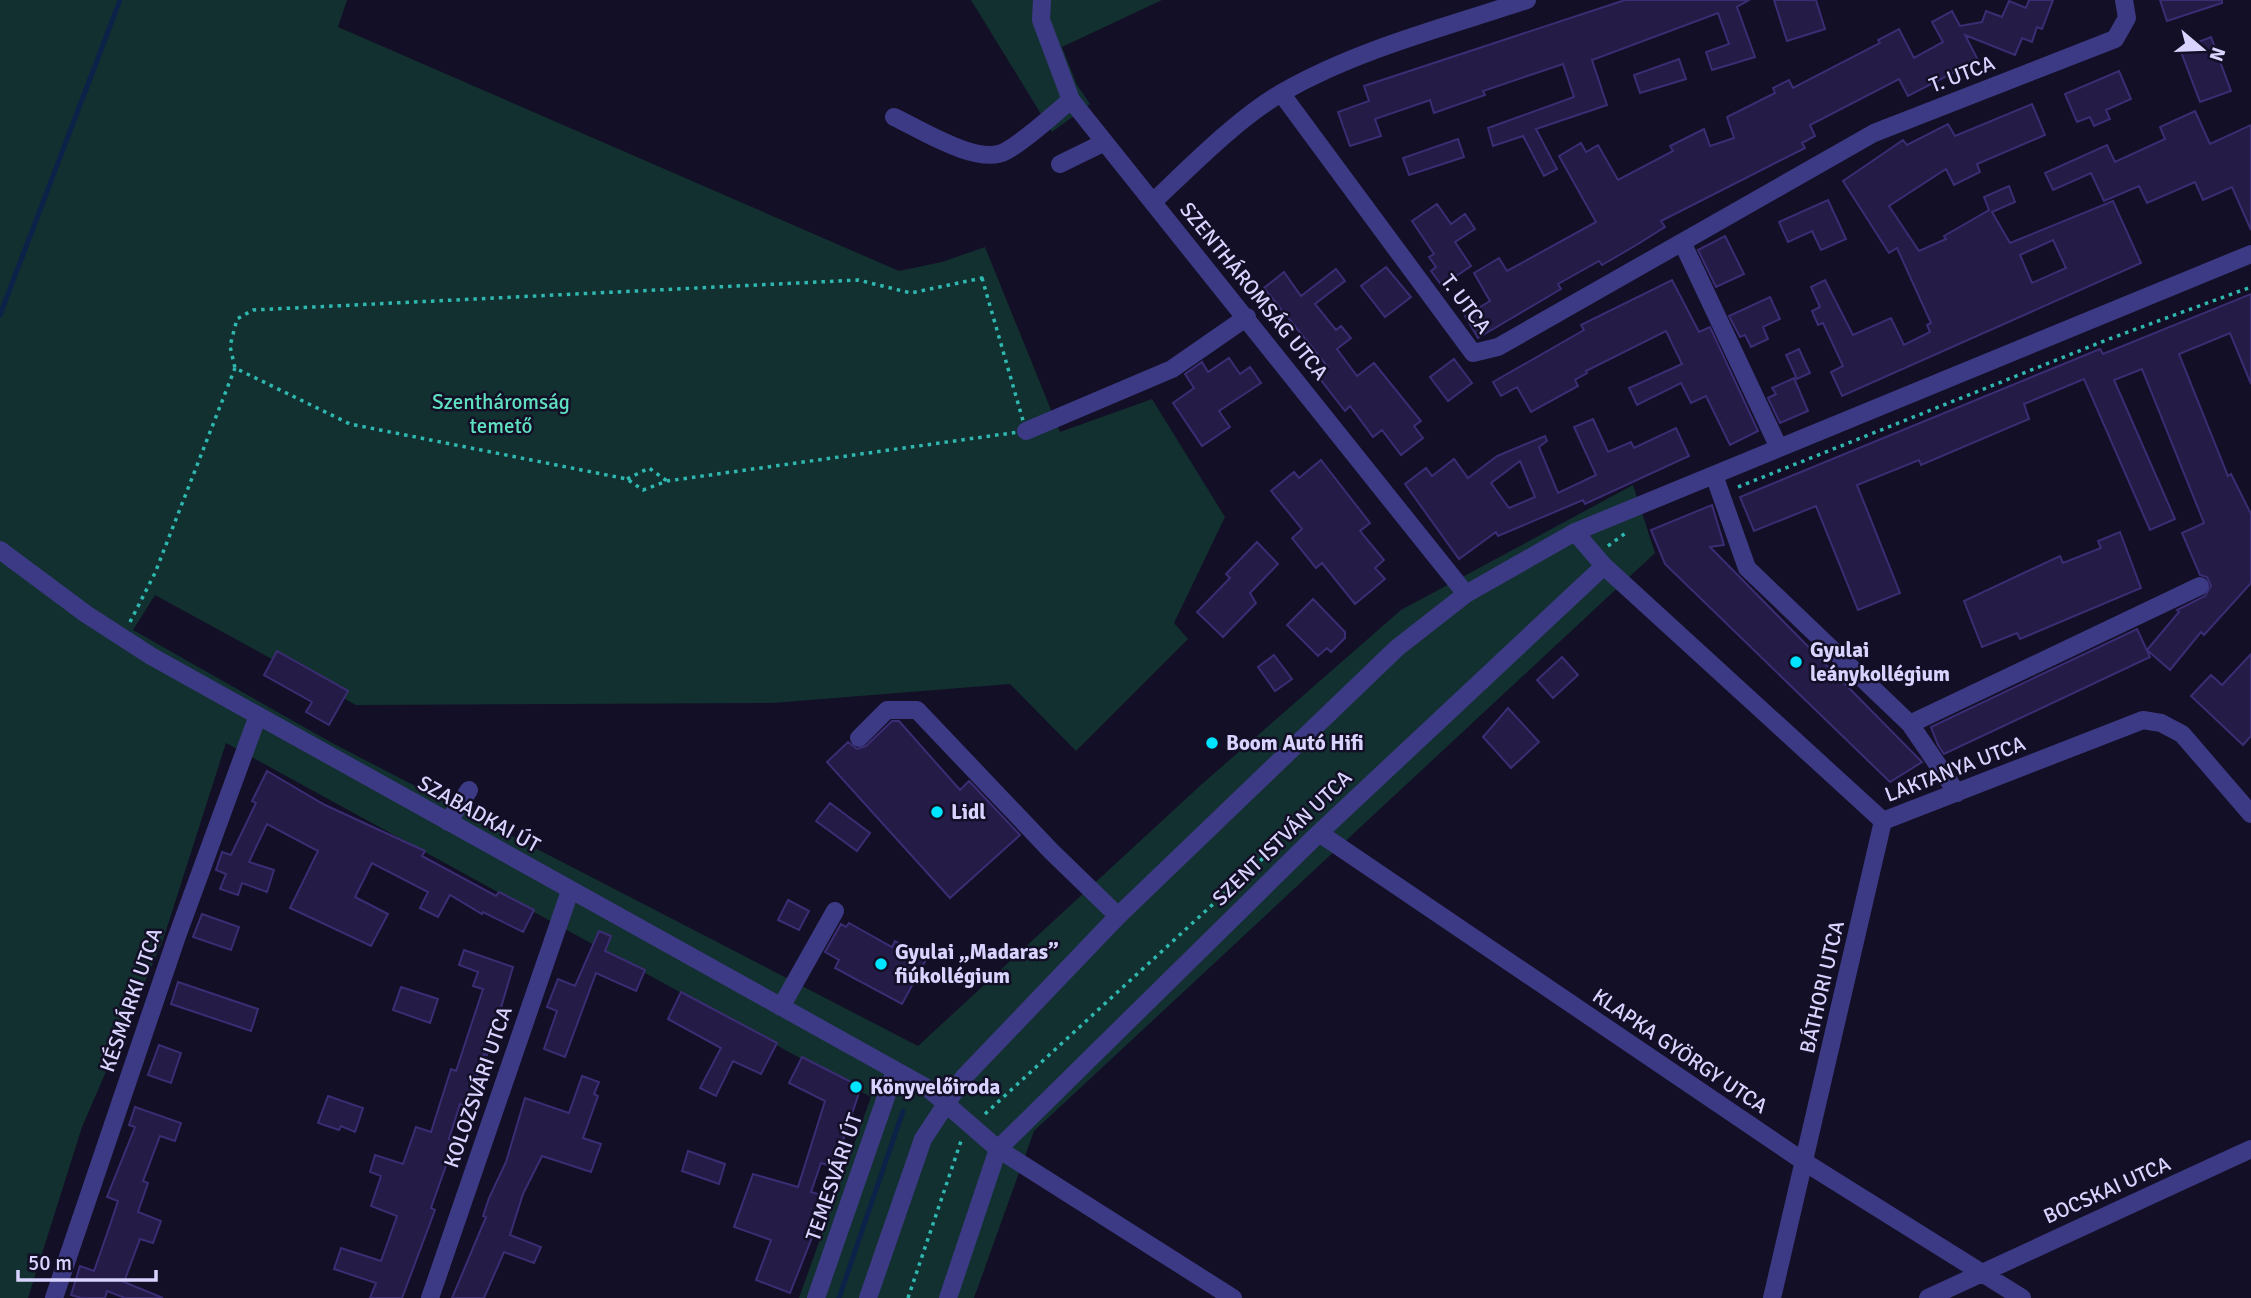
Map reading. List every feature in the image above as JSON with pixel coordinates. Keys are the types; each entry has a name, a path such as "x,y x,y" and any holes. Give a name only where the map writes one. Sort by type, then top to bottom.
{"street":[{"name":"SZENTHÁROMSÁG UTCA","path":"1042,0 1041,20 1071,100 1466,594"},
{"path":"1153,202 1205,153 1281,93 1394,44 1527,0"},
{"name":"T. UTCA","path":"1281,93 1473,353 1498,347 1874,133 2115,39 2127,18 2124,0"},
{"path":"894,117 974,154 988,156 1004,152 1071,100"},
{"path":"1060,164 1103,143"},
{"path":"1682,244 1779,448"},
{"path":"867,1298 913,1162 944,1103 1021,1015 1118,916 1396,648 1466,594 1575,532 2251,254"},
{"path":"1026,430 1172,369 1247,317"},
{"path":"1714,475 1747,568 1910,724 1957,793"},
{"name":"LAKTANYA UTCA","path":"1575,532 1600,561 1883,821 2088,743 2128,724 2152,721 2182,734 2251,814"},
{"name":"SZABADKAI ÚT","path":"0,550 122,637 257,718 929,1089 998,1149 1233,1298"},
{"name":"SZENT ISTVÁN UTCA","path":"998,1149 1600,561"},
{"path":"1910,724 2200,586"},
{"path":"859,738 887,710 917,710 1051,851 1118,916"},
{"name":"KÉSMÁRKI UTCA","path":"54,1298 176,939 257,718"},
{"path":"448,822 469,790"},
{"name":"BÁTHORI UTCA","path":"1772,1298 1806,1163 1883,821"},
{"name":"KLAPKA GYÖRGY UTCA","path":"1319,833 1806,1163 2022,1298"},
{"name":"KOLOZSVÁRI UTCA","path":"430,1298 570,891"},
{"path":"781,1007 835,911"},
{"name":"TEMESVÁRI ÚT","path":"816,1298 895,1071"},
{"path":"948,1298 998,1149"},
{"name":"BOCSKAI UTCA","path":"1928,1298 2251,1149"}],"path":[{"path":"122,637 155,573 235,368 230,346 237,319 253,310 858,280 911,293 982,278 1026,430 667,481 643,490 627,479 350,424 235,368"},
{"path":"1722,493 2109,339 2251,287"},
{"path":"627,479 649,468 667,481"},
{"path":"1600,561 1630,529"},
{"path":"908,1298 954,1156 960,1142 971,1128 1021,1078 1308,817"}],"green space":[{"name":"Szentháromság temető","path":"0,0 347,0 338,27 899,271 942,262 985,247 1060,432 1152,399 1225,517 1174,623 1188,639 1076,751 1010,684 772,703 356,705 155,595 133,630 334,744 918,1046 1202,784 1401,610 1633,485 1655,553 1034,1131 974,1298 799,1298 871,1097 226,743 163,940 82,1127 28,1298 0,1298"},
{"path":"971,0 1162,0 1062,47 1077,85 1090,104 1052,132"}],"building":[{"path":"1625,0 1749,0 1737,7 1755,57 1712,70 1706,52 1729,44 1718,13 1592,60 1607,105 1536,129 1557,169 1544,176 1523,136 1493,146 1488,128 1574,97 1563,64 1483,91 1485,95 1434,113 1430,100 1375,119 1381,136 1350,146 1338,112 1369,101 1364,86"},
{"path":"1774,0 1816,0 1825,29 1787,41"},
{"path":"2029,0 2053,0 2042,29 2037,27 2032,42 2022,38 2015,55 1965,35 1978,60 1908,96 1899,79 1810,125 1815,136 1802,143 1805,148 1661,221 1665,227 1602,265 1599,261 1558,284 1561,289 1478,338 1465,316 1490,301 1474,273 1499,258 1507,271 1596,222 1559,156 1581,143 1586,152 1598,145 1618,180 1673,151 1670,146 1704,129 1710,146 1734,138 1727,117 1775,93 1773,88 1789,80 1793,88 1880,43 1878,40 1899,29 1914,58 1943,42 1932,22 1952,11 1960,26 1982,22 1986,11 2002,17 2009,1 2026,8"},
{"path":"2160,0 2222,0 2222,3 2167,21"},
{"path":"2211,37 2231,91 2200,102 2180,49"},
{"path":"1679,59 1686,79 1640,93 1634,75"},
{"path":"2119,71 2131,99 2106,110 2110,119 2094,126 2090,117 2077,122 2065,94"},
{"path":"2032,104 2045,135 1977,164 1980,172 1954,185 1946,169 1889,206 1919,251 1946,239 1944,236 1989,210 1984,197 2009,186 2015,202 1992,212 2010,243 2113,201 2141,263 1842,396 1831,372 1843,366 1823,323 1818,325 1812,311 1820,307 1811,287 1825,280 1853,335 1891,318 1904,345 1930,332 1927,325 1931,323 1897,248 1889,253 1843,181 1903,140 1907,145 1948,124 1955,136","holes":["2053,240 2066,268 2032,283 2020,255"]},
{"path":"2195,111 2210,144 2251,125 2251,230 2232,187 2203,200 2195,182 2147,203 2139,186 2104,201 2091,173 2053,190 2045,173 2107,145 2115,162 2165,139 2160,127"},
{"path":"1458,139 1464,157 1409,175 1403,158"},
{"path":"1828,200 1846,239 1821,250 1812,231 1788,242 1779,222"},
{"path":"1437,204 1451,224 1465,214 1475,229 1455,242 1471,266 1442,286 1431,271 1436,267 1429,257 1434,254 1412,221"},
{"path":"1725,236 1744,274 1716,287 1698,250"},
{"path":"1386,267 1411,297 1385,317 1361,286"},
{"path":"1336,269 1345,281 1315,304 1336,330 1341,326 1351,338 1337,349 1357,376 1374,363 1421,421 1414,426 1423,438 1401,455 1382,430 1373,437 1350,406 1345,411 1317,375 1328,367 1264,288 1284,272 1301,296"},
{"path":"1672,280 1699,332 1710,327 1758,431 1730,445 1706,396 1691,403 1681,383 1637,405 1629,388 1682,364 1666,331 1586,371 1587,373 1575,380 1578,386 1531,412 1517,387 1501,396 1493,382 1584,330 1581,325"},
{"path":"2251,294 2251,384 2230,333 2179,354 2228,476 2231,474 2251,514 2251,583 2204,635 2201,632 2170,670 2147,650 2179,612 2177,610 2205,596 2211,586 2207,577 2200,575 2182,533 2204,523 2142,369 2114,380 2175,519 2150,530 2084,379 2024,404 2029,419 1921,465 1919,460 1857,485 1900,593 1858,610 1816,506 1754,531 1740,497 2100,349 2103,354"},
{"path":"1770,297 1780,319 1763,327 1768,339 1751,347 1745,335 1740,337 1729,316"},
{"path":"1799,349 1810,373 1797,379 1786,355"},
{"path":"1229,358 1240,374 1250,367 1261,383 1219,411 1230,427 1202,446 1173,403 1194,388 1185,374 1202,362 1208,372"},
{"path":"1454,359 1472,383 1448,401 1430,377"},
{"path":"1794,378 1808,411 1780,423 1768,398 1776,394 1772,388"},
{"path":"1593,419 1608,452 1631,442 1634,448 1676,428 1689,456 1585,504 1583,500 1498,536 1496,532 1459,559 1405,484 1426,468 1432,476 1454,459 1468,478 1497,456 1545,436 1547,441 1539,447 1558,493 1596,475 1574,427","holes":["1520,461 1535,497 1509,508 1491,483"]},
{"path":"1321,460 1370,523 1360,531 1384,560 1375,568 1385,579 1355,604 1322,563 1316,568 1292,538 1302,529 1271,491 1294,472 1299,478"},
{"name":"Gyulai leánykollégium","path":"1712,505 1724,545 1710,547 1922,762 1890,782 1665,564 1651,530"},
{"path":"2120,532 2141,588 2020,639 2017,633 1982,647 1964,601 2060,556 2063,563 2101,548 2098,541"},
{"path":"1257,542 1278,564 1250,593 1256,603 1223,637 1197,612 1230,578 1226,574"},
{"path":"1313,599 1345,632 1345,638 1331,652 1327,648 1318,656 1287,625"},
{"path":"2137,629 2150,657 1944,754 1938,745 1931,727"},
{"path":"277,651 348,691 329,725 306,712 312,702 264,675"},
{"path":"2251,654 2251,736 2243,745 2191,696 2211,675 2222,685"},
{"path":"1274,655 1292,679 1275,691 1258,667"},
{"path":"1562,657 1578,675 1553,698 1537,680"},
{"path":"1508,708 1539,742 1511,768 1483,737"},
{"name":"Lidl","path":"892,721 899,721 960,790 969,781 1020,835 950,898 827,762 848,742 857,749 866,746"},
{"path":"267,771 325,805 425,851 422,856 496,896 499,892 534,910 523,932 483,912 482,914 450,895 438,917 420,908 428,892 372,863 355,897 388,914 371,946 290,908 318,851 267,824 249,862 274,870 267,892 242,883 238,895 220,889 226,874 216,870 222,852 231,855 256,803 252,801"},
{"path":"830,803 870,833 857,851 816,821"},
{"path":"788,900 809,911 799,930 778,920"},
{"path":"202,914 239,927 231,950 193,937"},
{"name":"Gyulai „Madaras” fiúkollégium","path":"849,923 892,947 895,941 927,958 902,1004 835,968 839,960 825,952 841,924 846,927"},
{"path":"599,931 611,936 605,951 645,970 636,991 596,973 565,1057 544,1049 557,1011 547,1007 558,979 575,986"},
{"path":"464,950 513,967 487,1055 484,1054 467,1107 460,1104 449,1139 455,1140 431,1208 435,1210 402,1298 370,1298 376,1283 334,1269 341,1248 381,1261 397,1216 371,1206 381,1176 370,1172 375,1155 403,1164 416,1127 431,1132 451,1069 456,1071 483,989 473,986 478,972 459,965"},
{"path":"178,982 258,1009 251,1031 171,1004"},
{"path":"401,987 438,999 430,1023 393,1010"},
{"path":"681,992 777,1043 761,1074 733,1061 716,1096 700,1088 721,1048 668,1019"},
{"path":"159,1045 181,1053 171,1083 148,1075"},
{"path":"802,1057 861,1087 834,1167 821,1163 811,1192 828,1197 790,1293 756,1280 771,1240 734,1227 753,1174 798,1187 825,1101 789,1083"},
{"path":"582,1076 599,1082 594,1094 598,1096 583,1138 601,1144 591,1172 542,1156 523,1194 510,1235 541,1247 534,1263 504,1252 484,1298 452,1298 486,1217 483,1216 506,1162 525,1098 569,1113"},
{"path":"328,1096 363,1108 355,1132 341,1126 339,1130 318,1123"},
{"path":"135,1107 181,1123 175,1141 160,1136 143,1181 148,1183 138,1212 161,1221 153,1243 140,1239 124,1282 163,1298 125,1298 107,1291 105,1298 71,1295 80,1266 94,1271 109,1228 118,1201 107,1197 135,1127 129,1125"},
{"path":"688,1151 725,1164 719,1184 682,1171"}],"waterway":[{"path":"0,315 120,0"},
{"path":"839,1298 903,1111"}],"place":[{"name":"Gyulai leánykollégium","path":"1796,662"},
{"name":"Boom Autó Hifi","path":"1212,743"},
{"name":"Lidl","path":"937,812"},
{"name":"Gyulai „Madaras” fiúkollégium","path":"881,964"},
{"name":"Könyvelőiroda","path":"856,1087"}]}
